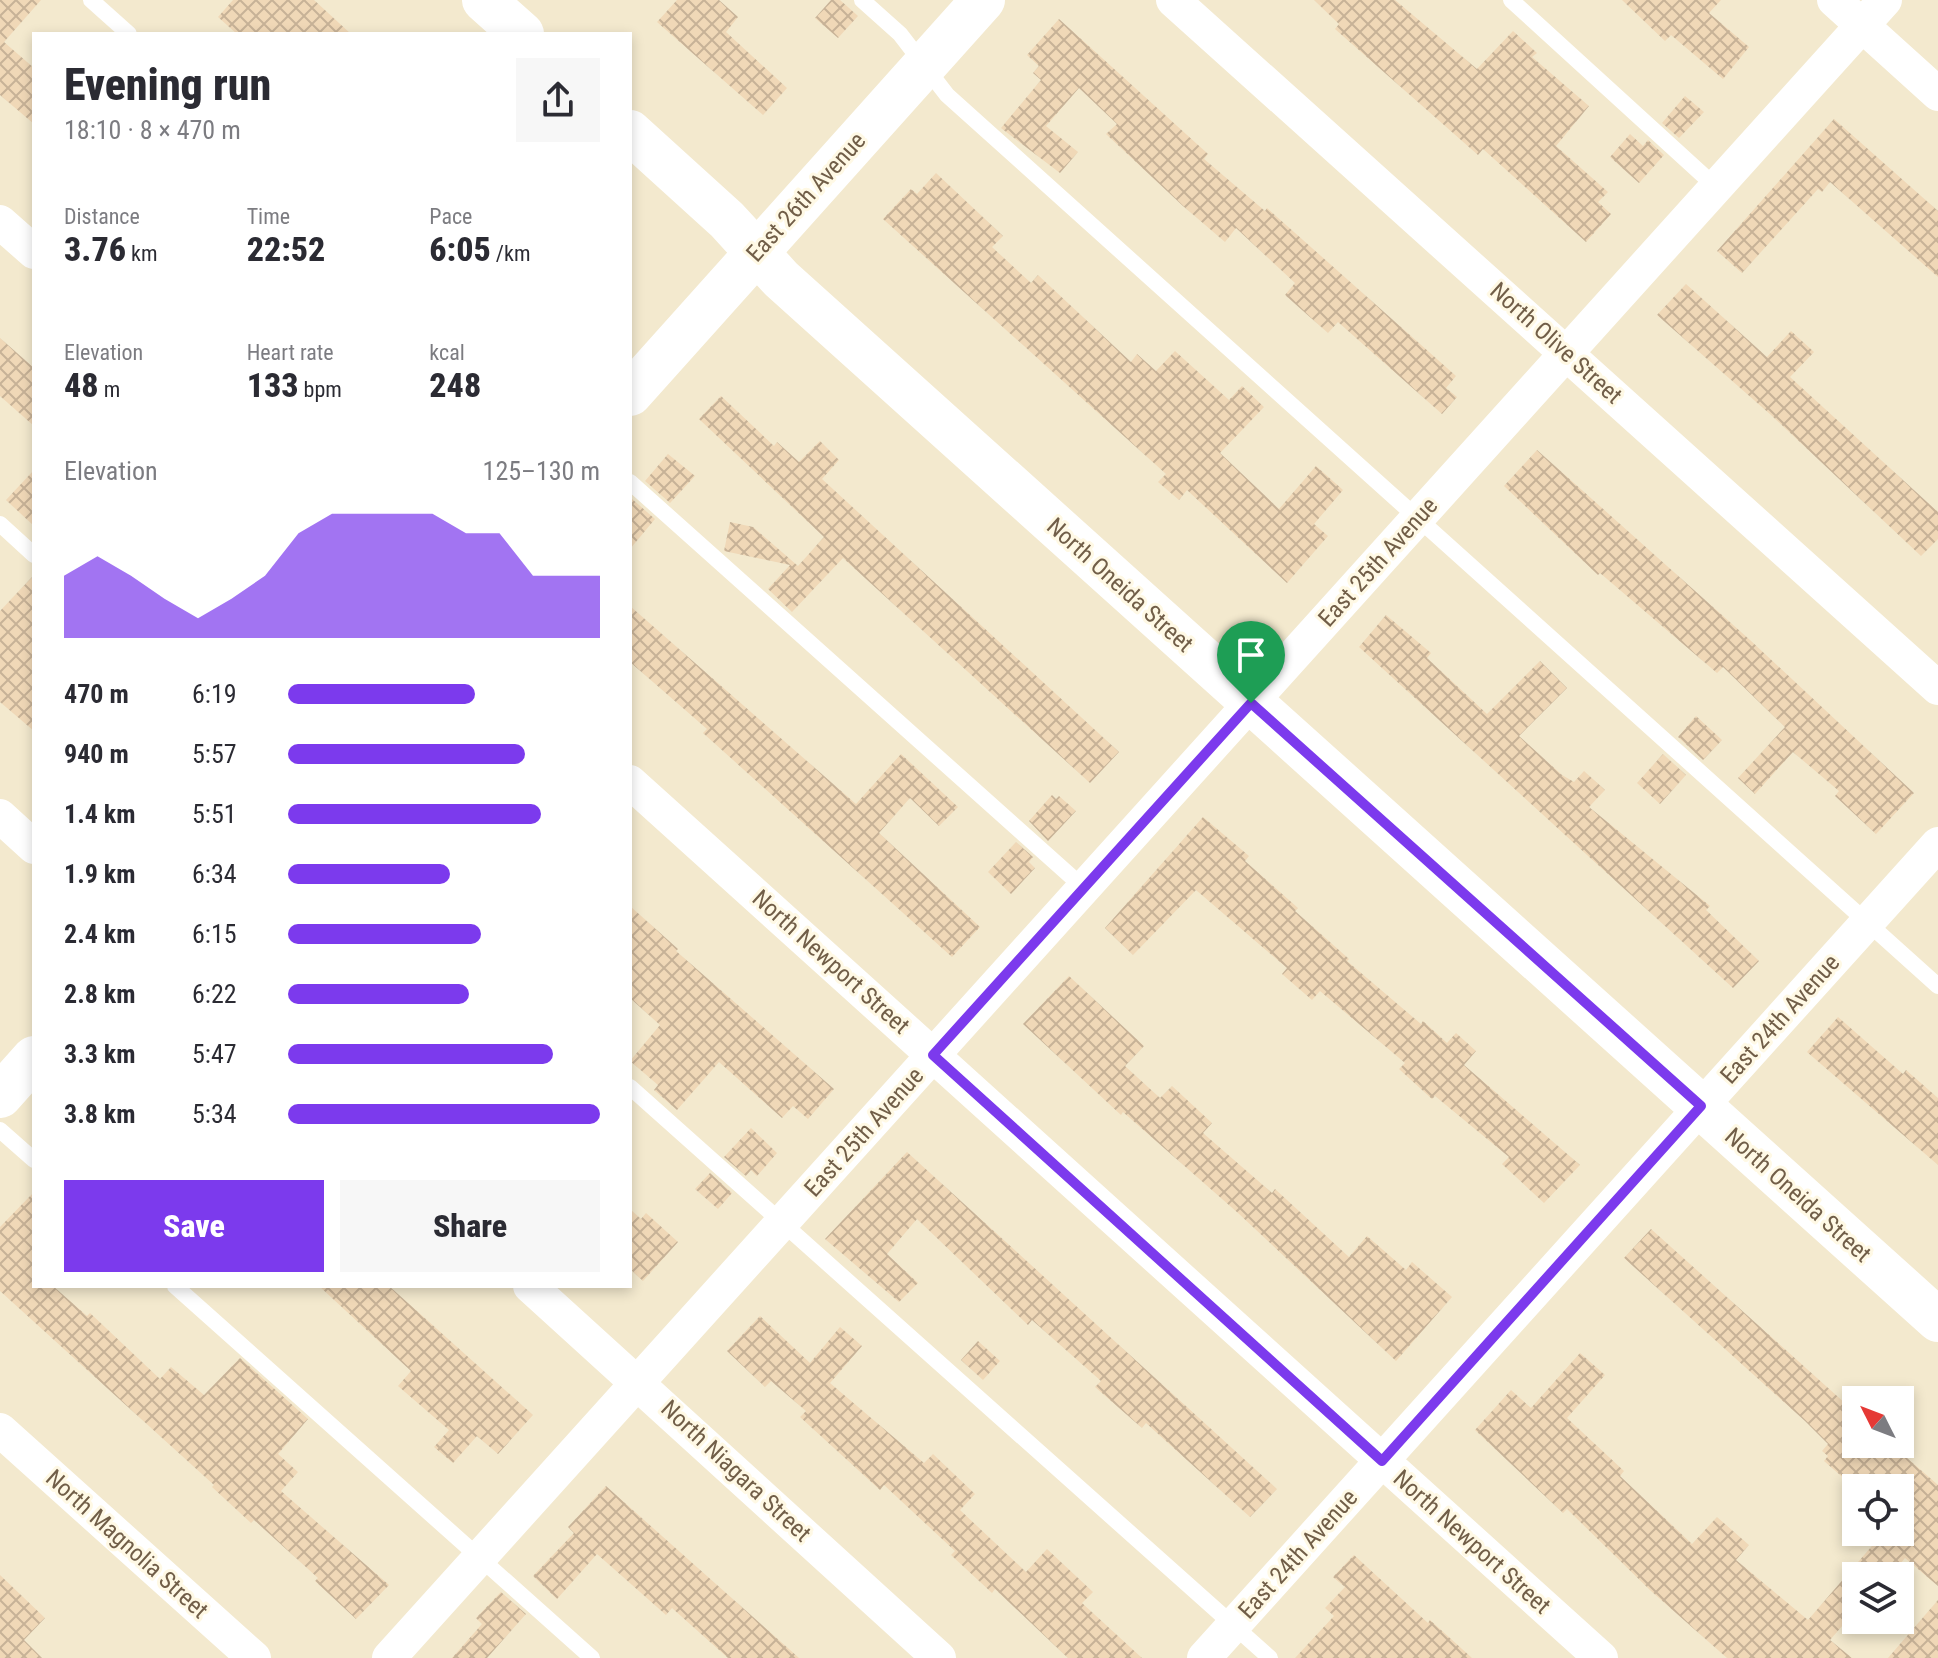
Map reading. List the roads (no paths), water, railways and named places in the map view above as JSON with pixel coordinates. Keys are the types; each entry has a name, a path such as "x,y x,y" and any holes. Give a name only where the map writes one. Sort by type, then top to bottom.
{"street":[{"path":"484,0 520,32"},
{"name":"East 26th Avenue","path":"632,392 983,0"},
{"name":"North Olive Street","path":"1173,0 1938,688"},
{"path":"1834,0 1938,94"},
{"name":"East 25th Avenue","path":"389,1658 1885,0"},
{"name":"North Oneida Street","path":"632,134 727,220 781,279 1938,1320"},
{"path":"0,222 32,250"},
{"name":"North Newport Street","path":"632,784 1601,1658"},
{"path":"0,816 32,845"},
{"name":"East 24th Avenue","path":"1204,1658 1938,844"},
{"path":"0,1096 32,1060"},
{"name":"North Niagara Street","path":"532,1288 639,1381 939,1658"},
{"name":"North Magnolia Street","path":"0,1430 254,1658"}],"lane":[{"path":"91,0 127,32"},
{"path":"862,0 900,34 947,95 1938,986"},
{"path":"1511,0 1716,187"},
{"path":"632,484 1084,888"},
{"path":"0,524 32,553"},
{"path":"632,1089 1270,1658"},
{"path":"0,1130 32,1158"},
{"path":"177,1288 592,1658"}]}
